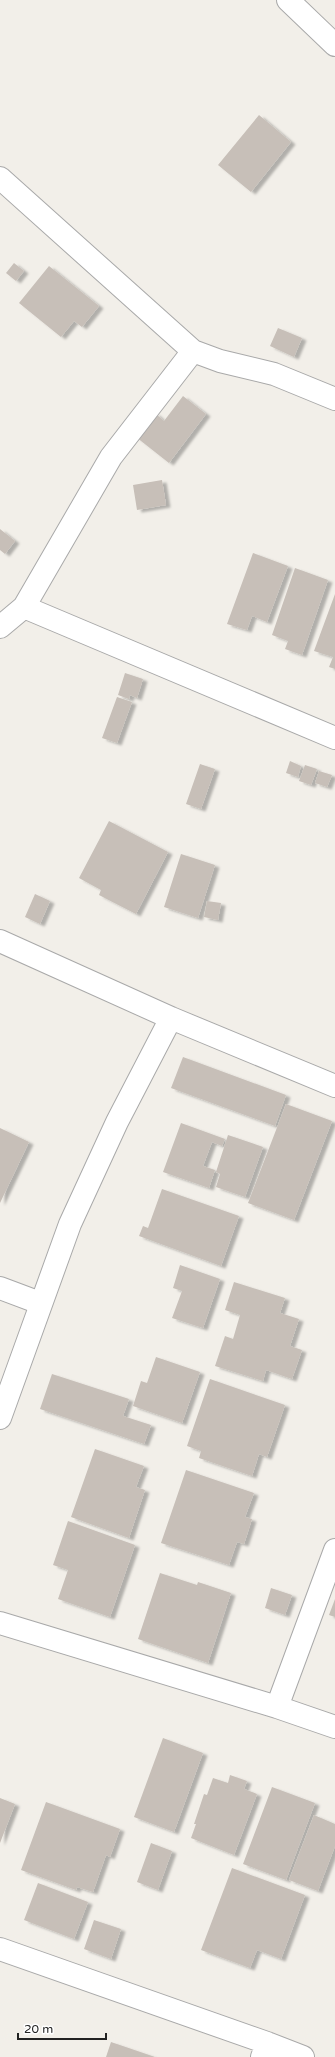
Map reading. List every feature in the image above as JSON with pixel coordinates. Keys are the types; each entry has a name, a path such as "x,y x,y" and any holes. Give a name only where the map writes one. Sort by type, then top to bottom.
{"street":[{"path":"288,0 335,45"},
{"path":"0,178 193,351 220,361 274,374 335,399"},
{"path":"0,627 24,607 110,457 193,351"},
{"path":"24,607 335,738"},
{"path":"0,941 171,1018 335,1086"},
{"path":"0,1418 40,1303 70,1224 117,1122 171,1018"},
{"path":"0,1288 40,1303"},
{"path":"277,1707 335,1550"},
{"path":"0,1623 277,1707 335,1727"},
{"path":"0,1949 265,2050 303,2057"}],"building":[{"path":"259,115 291,142 251,192 218,165"},
{"path":"14,263 24,271 16,281 6,273"},
{"path":"49,266 99,306 82,327 74,321 61,337 19,303"},
{"path":"278,328 302,338 294,357 270,346"},
{"path":"183,396 206,414 169,463 136,437 155,413 164,421"},
{"path":"162,480 166,505 137,510 133,485"},
{"path":"0,529 15,541 5,554 0,550"},
{"path":"253,553 288,566 267,622 252,616 247,630 227,624"},
{"path":"295,568 328,580 302,655 285,649 288,641 272,635"},
{"path":"335,594 335,669 329,667 333,657 314,651"},
{"path":"125,673 143,679 137,698 130,695 129,699 118,695"},
{"path":"117,697 132,702 117,743 102,738"},
{"path":"290,761 301,766 298,777 286,773"},
{"path":"200,764 215,769 201,809 186,804"},
{"path":"305,765 317,769 311,785 299,781"},
{"path":"319,771 332,775 327,787 315,783"},
{"path":"109,821 168,852 136,914 99,895 101,890 79,878"},
{"path":"181,854 215,865 198,918 164,907"},
{"path":"35,894 50,901 40,924 25,917"},
{"path":"207,901 221,903 218,920 204,917"},
{"path":"183,1057 286,1095 275,1126 171,1088"},
{"path":"286,1104 332,1121 294,1220 248,1203"},
{"path":"181,1123 225,1139 222,1146 212,1142 203,1166 215,1170 209,1188 163,1172"},
{"path":"0,1128 29,1142 0,1203"},
{"path":"228,1135 263,1147 245,1197 216,1187 220,1174 216,1172"},
{"path":"162,1189 239,1216 221,1266 139,1236 143,1226 148,1228"},
{"path":"180,1265 220,1279 203,1328 172,1318 182,1291 173,1288"},
{"path":"234,1282 285,1298 280,1313 299,1319 290,1346 302,1350 292,1379 266,1370 263,1381 215,1366 225,1336 233,1339 240,1315 225,1310"},
{"path":"156,1357 200,1372 182,1423 133,1406 141,1381 147,1383"},
{"path":"52,1374 129,1399 123,1416 151,1425 144,1444 40,1409"},
{"path":"210,1379 285,1405 267,1457 259,1454 252,1476 199,1458 201,1451 187,1446"},
{"path":"95,1449 144,1466 136,1487 145,1490 129,1538 71,1517"},
{"path":"186,1470 254,1493 245,1517 252,1519 244,1544 237,1542 229,1565 161,1543"},
{"path":"68,1521 135,1545 110,1617 58,1599 68,1570 53,1565"},
{"path":"160,1573 197,1585 198,1582 231,1593 208,1663 138,1639"},
{"path":"271,1588 292,1595 285,1615 265,1608"},
{"path":"335,1599 335,1617 329,1615"},
{"path":"163,1738 203,1753 174,1832 134,1817"},
{"path":"230,1775 247,1781 244,1789 257,1794 234,1855 191,1838 204,1794 207,1795 213,1778 228,1783"},
{"path":"272,1787 315,1803 286,1880 243,1864"},
{"path":"0,1798 15,1804 0,1843"},
{"path":"46,1802 120,1829 110,1857 106,1855 93,1892 77,1887 76,1890 21,1870"},
{"path":"314,1815 335,1824 335,1846 318,1891 289,1880"},
{"path":"151,1843 172,1851 158,1890 137,1882"},
{"path":"232,1868 305,1895 281,1959 257,1950 250,1968 201,1950"},
{"path":"38,1883 88,1902 74,1939 24,1920"},
{"path":"94,1920 121,1929 111,1959 84,1949"},
{"path":"111,2042 155,2057 106,2057"}]}
